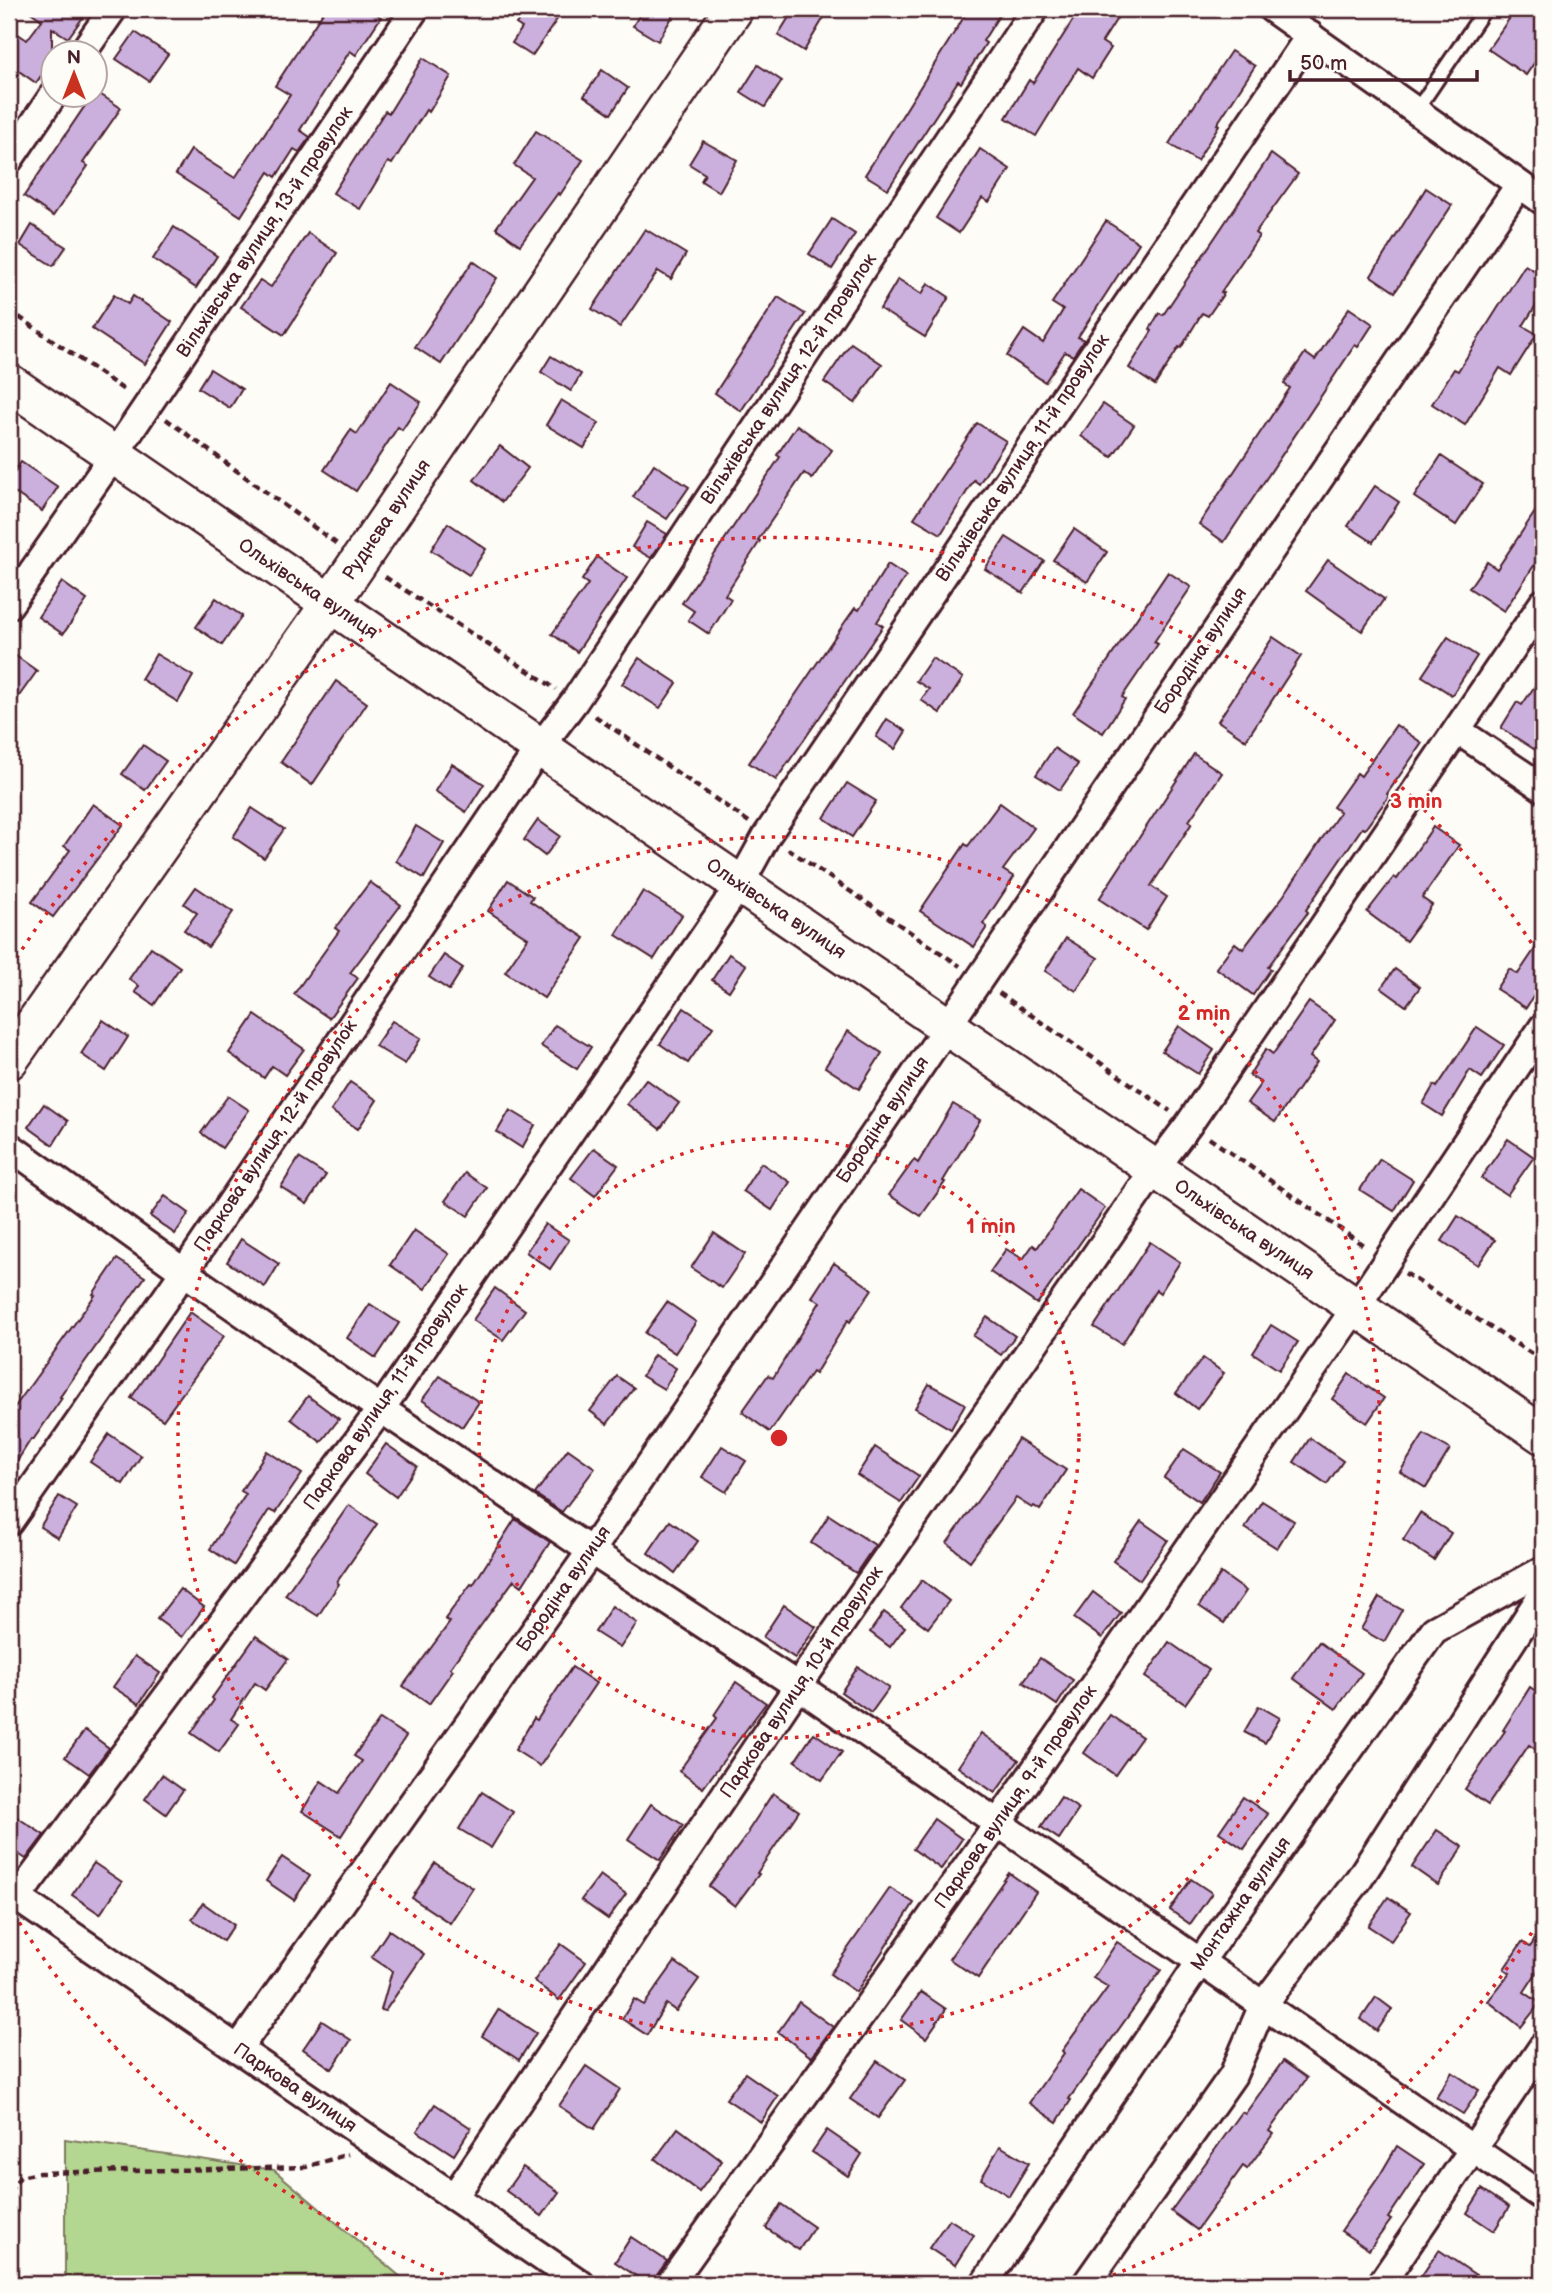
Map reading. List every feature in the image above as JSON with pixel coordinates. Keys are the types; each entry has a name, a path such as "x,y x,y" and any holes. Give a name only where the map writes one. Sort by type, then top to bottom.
{"street":[{"path":"93,38 113,9"},
{"name":"Вільхівська вулиця, 13-й провулок","path":"9,605 114,455 415,9"},
{"name":"Руднєва вулиця","path":"9,1060 330,604 734,9"},
{"name":"Вільхівська вулиця, 12-й провулок","path":"540,747 574,702 1035,9"},
{"path":"1272,9 1543,201"},
{"name":"Вільхівська вулиця, 11-й провулок","path":"740,884 767,835 1310,35"},
{"path":"9,160 44,108"},
{"name":"Бородіна вулиця","path":"237,2049 591,1550 1519,184"},
{"name":"Ольхівська вулиця","path":"9,383 1543,1436"},
{"name":"Паркова вулиця, 10-й провулок","path":"454,2197 798,1686 1155,1169 1189,1124 1543,603"},
{"path":"1457,730 1543,788"},
{"name":"Паркова вулиця, 12-й провулок","path":"9,1522 184,1272 540,747"},
{"name":"Паркова вулиця, 11-й провулок","path":"13,1895 381,1409 740,884"},
{"name":"Паркова вулиця, 9-й провулок","path":"670,2284 998,1823 1356,1307 1543,1027"},
{"path":"9,1146 381,1409 798,1686 1543,2197"},
{"name":"Монтажна вулиця","path":"984,2284 1200,1962 1434,1630 1543,1570"},
{"path":"1086,2284 1233,2075 1263,2005 1359,1879 1543,1593"},
{"name":"Паркова вулиця","path":"13,1895 581,2284"},
{"path":"1381,2284 1543,2046"}],"lane":[{"path":"1416,111 1485,9"}],"path":[{"path":"9,2192 20,2176 39,2173 306,2167 378,2145"}],"green space":[{"path":"65,2139 274,2170 409,2284 65,2284"}],"building":[{"path":"26,9 89,9 68,38 52,28 52,38 38,38 36,83 9,64 9,47 18,34 27,40 42,20"},
{"path":"325,9 369,9 381,17 356,55 350,51 300,130 310,137 299,152 294,149 276,177 269,172 241,216 176,174 191,150 235,178 290,95 275,86"},
{"path":"527,9 564,9 532,56 512,43 522,28 516,24"},
{"path":"643,9 677,9 658,41 633,26"},
{"path":"794,9 829,9 804,51 778,35"},
{"path":"969,9 1003,9 961,83 958,81 888,189 865,175"},
{"path":"1080,9 1123,9 1102,42 1111,48 1092,78 1078,68 1036,136 1006,118 1029,80 1033,83"},
{"path":"1516,9 1543,9 1543,50 1526,75 1488,49"},
{"path":"135,32 168,54 149,81 116,59"},
{"path":"1231,51 1255,66 1217,124 1219,125 1197,161 1169,144"},
{"path":"423,58 451,76 392,164 388,162 360,209 333,193 385,111 389,113"},
{"path":"758,65 782,81 765,107 741,92"},
{"path":"602,70 628,88 611,114 584,96"},
{"path":"108,100 121,108 83,163 88,166 53,216 24,196 84,108 108,108"},
{"path":"536,131 583,160 560,195 558,193 520,245 496,228 532,177 514,165"},
{"path":"703,141 737,160 719,192 701,181 705,174 689,164"},
{"path":"980,149 1010,169 989,202 982,198 959,233 936,218"},
{"path":"1271,154 1298,174 1255,233 1259,236 1221,292 1224,293 1208,316 1202,313 1155,385 1129,368 1152,331 1150,329 1159,313 1163,315"},
{"path":"1426,188 1452,205 1395,292 1371,276"},
{"path":"832,219 855,234 832,269 809,254"},
{"path":"1106,221 1139,243 1078,337 1084,340 1073,356 1065,352 1045,382 1007,356 1024,330 1043,343 1063,310 1052,303"},
{"path":"32,225 66,247 53,266 20,245"},
{"path":"174,227 217,256 196,288 153,259"},
{"path":"645,229 686,254 671,279 658,271 620,327 592,309"},
{"path":"308,233 337,253 284,335 241,307 260,280 271,287"},
{"path":"473,261 497,278 441,364 415,347"},
{"path":"1525,265 1543,276 1543,294 1523,326 1537,334 1511,375 1500,368 1465,425 1432,404 1454,369 1458,371"},
{"path":"898,279 922,294 928,283 949,297 925,337 880,309"},
{"path":"114,295 128,304 133,296 172,322 145,364 92,329"},
{"path":"778,297 805,314 741,411 715,393"},
{"path":"1349,308 1373,324 1358,347 1355,345 1224,542 1199,524 1290,388 1284,384 1305,353 1315,360"},
{"path":"851,343 882,364 855,403 824,382"},
{"path":"551,356 581,374 571,391 541,372"},
{"path":"210,369 242,389 230,408 198,388"},
{"path":"391,382 421,402 402,430 398,427 356,491 324,470 351,430 357,434"},
{"path":"561,400 599,423 584,448 546,425"},
{"path":"1103,404 1134,425 1112,457 1081,436"},
{"path":"977,423 1006,441 979,484 974,480 941,534 914,518"},
{"path":"797,425 832,450 812,479 804,473 758,540 760,541 725,595 731,599 709,634 688,620 694,611 682,603 780,457 777,455"},
{"path":"500,446 528,468 502,502 474,480"},
{"path":"1441,456 1483,484 1456,525 1414,497"},
{"path":"21,462 58,487 42,511 9,489 9,480"},
{"path":"654,464 689,487 667,519 633,497"},
{"path":"1375,486 1399,502 1373,542 1348,526"},
{"path":"1543,500 1543,552 1504,611 1469,588 1487,562 1497,569"},
{"path":"647,522 667,534 651,558 632,547"},
{"path":"448,523 486,549 469,575 431,550"},
{"path":"1074,529 1107,552 1087,582 1053,560"},
{"path":"1006,537 1044,561 1023,593 985,569"},
{"path":"597,557 627,578 577,652 552,634 588,584 582,580"},
{"path":"1328,560 1384,599 1362,631 1306,591"},
{"path":"888,564 906,576 877,622 883,626 776,780 749,763 855,608 859,610"},
{"path":"1168,572 1191,587 1154,642 1158,644 1122,697 1125,699 1103,733 1073,713"},
{"path":"62,582 87,600 63,634 38,617"},
{"path":"216,598 242,616 222,645 196,627"},
{"path":"1273,637 1301,656 1246,740 1218,721"},
{"path":"1448,637 1477,656 1452,695 1422,676"},
{"path":"9,651 37,671 9,710"},
{"path":"156,654 193,676 178,702 141,679"},
{"path":"639,658 677,683 660,708 622,684"},
{"path":"932,658 963,678 940,713 921,700 929,689 916,681"},
{"path":"1543,674 1543,755 1501,728 1517,702 1522,705"},
{"path":"336,681 367,703 312,785 281,762"},
{"path":"887,719 906,731 895,749 876,737"},
{"path":"1396,725 1422,743 1387,794 1389,796 1365,829 1362,828 1306,910 1308,912 1268,967 1271,969 1253,995 1216,968 1235,943 1243,949 1284,895 1340,812 1333,807 1357,773 1361,776"},
{"path":"143,745 166,761 145,790 122,774"},
{"path":"1054,748 1078,764 1060,790 1036,775"},
{"path":"1194,754 1222,773 1189,821 1192,823 1151,886 1167,897 1146,930 1099,899"},
{"path":"452,764 484,784 466,812 435,791"},
{"path":"847,783 876,801 852,837 824,818"},
{"path":"1000,803 1034,828 1003,870 1014,877 983,924 987,927 974,947 920,911 965,844 968,846"},
{"path":"93,804 123,825 53,917 32,902 70,850 64,846"},
{"path":"252,808 284,829 264,858 233,837"},
{"path":"538,820 560,836 545,856 524,840"},
{"path":"416,826 444,843 424,878 396,861"},
{"path":"1433,827 1459,845 1422,898 1432,905 1406,941 1367,912 1394,877 1397,879"},
{"path":"508,880 533,897 530,901 585,938 544,998 505,972 528,938 488,911"},
{"path":"370,882 401,905 350,973 358,978 329,1018 294,994 339,931 335,928"},
{"path":"196,887 233,912 208,947 184,930 197,913 184,904"},
{"path":"643,891 682,915 654,959 616,935"},
{"path":"1543,937 1543,981 1526,1008 1496,989 1509,969 1518,974"},
{"path":"1066,938 1098,958 1076,991 1045,971"},
{"path":"151,947 180,967 154,1005 135,992 139,986 129,979"},
{"path":"729,954 746,965 729,991 712,980"},
{"path":"444,955 463,968 449,990 429,977"},
{"path":"1395,969 1420,987 1406,1006 1381,988"},
{"path":"1309,1002 1335,1020 1310,1057 1317,1062 1275,1122 1247,1103 1261,1083 1249,1075 1266,1049 1273,1054"},
{"path":"684,1008 713,1027 688,1063 660,1044"},
{"path":"255,1015 304,1049 285,1075 272,1066 264,1078 229,1053"},
{"path":"103,1020 128,1037 106,1071 81,1054"},
{"path":"392,1021 421,1038 405,1064 375,1046"},
{"path":"555,1025 591,1047 577,1069 541,1046"},
{"path":"1179,1026 1214,1050 1198,1074 1162,1051"},
{"path":"1477,1027 1504,1045 1482,1078 1470,1070 1442,1116 1423,1104"},
{"path":"848,1031 882,1053 859,1089 825,1067"},
{"path":"646,1079 679,1103 660,1129 627,1104"},
{"path":"350,1082 377,1100 358,1129 331,1111"},
{"path":"228,1096 249,1110 222,1148 201,1133"},
{"path":"44,1104 68,1121 53,1145 28,1127"},
{"path":"953,1104 980,1120 943,1181 945,1182 921,1216 889,1195 914,1160 918,1163"},
{"path":"510,1110 535,1125 522,1148 497,1132"},
{"path":"1508,1139 1534,1157 1507,1195 1481,1178"},
{"path":"594,1148 618,1165 595,1196 571,1178"},
{"path":"299,1158 326,1175 307,1204 281,1187"},
{"path":"1380,1159 1413,1180 1394,1211 1360,1190"},
{"path":"761,1163 790,1182 772,1210 743,1191"},
{"path":"465,1173 487,1188 468,1216 445,1201"},
{"path":"1078,1189 1105,1208 1037,1304 990,1272 1006,1249 1023,1259 1033,1245 1037,1248"},
{"path":"165,1196 189,1213 175,1234 150,1216"},
{"path":"1458,1216 1495,1240 1478,1265 1442,1241"},
{"path":"545,1224 569,1240 550,1269 526,1252"},
{"path":"414,1230 449,1254 425,1289 390,1265"},
{"path":"714,1233 745,1254 722,1288 691,1268"},
{"path":"241,1239 279,1264 265,1287 227,1262"},
{"path":"1150,1242 1180,1262 1160,1293 1156,1290 1122,1344 1094,1327"},
{"path":"117,1259 145,1277 9,1474 9,1415 95,1295 93,1294"},
{"path":"834,1263 872,1289 850,1322 848,1320 815,1374 812,1372 770,1432 742,1412 768,1375 773,1378 820,1302 812,1297"},
{"path":"495,1288 525,1310 503,1340 473,1320"},
{"path":"667,1302 696,1322 675,1353 645,1333"},
{"path":"370,1304 399,1323 376,1358 347,1338"},
{"path":"190,1312 224,1336 163,1420 131,1398"},
{"path":"987,1317 1015,1336 1001,1355 973,1336"},
{"path":"1271,1325 1298,1342 1279,1370 1253,1353"},
{"path":"654,1355 676,1368 664,1389 642,1376"},
{"path":"1203,1358 1224,1373 1197,1409 1176,1393"},
{"path":"1349,1374 1384,1398 1367,1423 1332,1399"},
{"path":"440,1376 479,1402 462,1427 422,1400"},
{"path":"617,1376 634,1388 607,1424 590,1411"},
{"path":"929,1384 965,1404 951,1429 915,1408"},
{"path":"308,1396 339,1419 321,1442 291,1419"},
{"path":"109,1434 141,1456 123,1484 90,1462"},
{"path":"1424,1434 1450,1449 1426,1488 1400,1472"},
{"path":"1310,1438 1343,1461 1327,1484 1294,1462"},
{"path":"1018,1439 1066,1470 1040,1510 1016,1498 970,1561 947,1543"},
{"path":"386,1444 417,1466 396,1497 365,1474"},
{"path":"722,1446 746,1461 726,1492 702,1477"},
{"path":"875,1447 919,1476 901,1503 857,1475"},
{"path":"568,1449 595,1468 562,1512 535,1494"},
{"path":"1184,1449 1220,1472 1200,1502 1164,1478"},
{"path":"267,1451 302,1474 275,1513 269,1510 234,1565 210,1549 246,1494 241,1491"},
{"path":"59,1496 77,1507 58,1538 40,1527"},
{"path":"1262,1501 1294,1521 1277,1548 1245,1528"},
{"path":"349,1505 377,1524 337,1582 339,1584 318,1616 285,1595"},
{"path":"1420,1513 1451,1533 1434,1560 1403,1540"},
{"path":"829,1515 875,1545 856,1573 811,1543"},
{"path":"515,1519 550,1542 522,1586 514,1580 450,1668 453,1670 429,1704 403,1686 450,1622 445,1619 471,1584 473,1585"},
{"path":"670,1521 698,1541 675,1573 648,1553"},
{"path":"1141,1521 1168,1540 1140,1580 1113,1561"},
{"path":"1221,1573 1246,1591 1224,1623 1199,1606"},
{"path":"922,1580 949,1601 928,1628 901,1608"},
{"path":"180,1589 204,1607 182,1637 157,1619"},
{"path":"1093,1592 1121,1613 1102,1638 1074,1618"},
{"path":"1379,1597 1402,1610 1384,1642 1361,1629"},
{"path":"784,1605 816,1627 795,1658 763,1637"},
{"path":"612,1606 637,1623 620,1648 595,1632"},
{"path":"884,1612 905,1627 890,1647 870,1632"},
{"path":"256,1636 288,1659 265,1690 255,1683 231,1719 239,1724 219,1752 191,1733"},
{"path":"1169,1642 1209,1670 1185,1704 1145,1677"},
{"path":"1319,1642 1362,1673 1336,1709 1293,1678"},
{"path":"135,1656 160,1673 139,1704 113,1687"},
{"path":"1040,1658 1073,1680 1057,1705 1023,1682"},
{"path":"572,1667 596,1683 540,1766 515,1750 534,1718 537,1720"},
{"path":"858,1667 889,1688 871,1713 841,1692"},
{"path":"736,1682 766,1703 703,1788 679,1771 717,1718 714,1715"},
{"path":"1530,1687 1543,1696 1543,1736 1535,1749 1529,1745 1488,1805 1465,1789 1505,1731 1503,1730"},
{"path":"1259,1706 1280,1718 1265,1743 1244,1732"},
{"path":"1110,1715 1142,1737 1115,1775 1084,1753"},
{"path":"380,1719 406,1736 341,1836 302,1811 321,1781 339,1793 362,1761 354,1756"},
{"path":"85,1730 109,1748 89,1774 65,1757"},
{"path":"814,1733 842,1752 822,1780 795,1761"},
{"path":"981,1733 1019,1760 995,1793 958,1767"},
{"path":"162,1775 183,1790 166,1814 145,1799"},
{"path":"482,1792 513,1812 491,1848 459,1829"},
{"path":"773,1793 799,1811 735,1906 709,1886 749,1832"},
{"path":"1061,1797 1079,1809 1059,1839 1041,1827"},
{"path":"1243,1797 1268,1814 1244,1849 1219,1832"},
{"path":"651,1804 683,1825 660,1860 628,1839"},
{"path":"9,1812 44,1835 26,1859 9,1848"},
{"path":"934,1819 962,1839 941,1869 913,1849"},
{"path":"1437,1830 1463,1847 1438,1885 1412,1867"},
{"path":"282,1857 310,1876 294,1900 266,1881"},
{"path":"94,1863 122,1882 100,1914 72,1895"},
{"path":"435,1863 473,1888 450,1923 412,1898"},
{"path":"1009,1873 1036,1892 978,1978 949,1959"},
{"path":"600,1875 626,1894 608,1919 581,1900"},
{"path":"1191,1879 1212,1893 1190,1924 1170,1910"},
{"path":"890,1888 914,1903 856,1992 830,1974"},
{"path":"1388,1897 1411,1912 1391,1941 1368,1926"},
{"path":"203,1903 234,1925 223,1941 192,1919"},
{"path":"1543,1928 1543,1963 1524,1992 1540,2003 1521,2027 1488,2001 1510,1973 1504,1969 1522,1942 1530,1947"},
{"path":"389,1930 424,1954 385,2011 381,2010 392,1971 371,1957"},
{"path":"1117,1942 1161,1970 1069,2099 1071,2100 1057,2122 1029,2103 1108,1987 1093,1978"},
{"path":"561,1944 586,1962 559,2000 534,1981"},
{"path":"675,1962 699,1979 676,2011 666,2004 647,2035 622,2019 634,1999 644,2005"},
{"path":"921,1992 946,2009 926,2038 901,2020"},
{"path":"1376,1997 1392,2009 1377,2031 1361,2019"},
{"path":"799,2002 833,2027 811,2057 778,2032"},
{"path":"499,2009 536,2033 519,2060 482,2036"},
{"path":"322,2021 351,2040 332,2069 303,2049"},
{"path":"877,2061 905,2080 878,2118 850,2099"},
{"path":"1283,2061 1307,2078 1269,2131 1273,2134 1247,2169 1243,2166 1197,2230 1171,2211 1242,2112 1245,2114"},
{"path":"586,2066 620,2089 594,2129 559,2106"},
{"path":"1452,2072 1479,2090 1463,2114 1436,2097"},
{"path":"745,2073 778,2096 761,2122 726,2099"},
{"path":"435,2104 471,2128 454,2155 417,2131"},
{"path":"678,2128 722,2161 699,2192 655,2159"},
{"path":"827,2130 862,2154 848,2176 812,2152"},
{"path":"1000,2146 1029,2163 1009,2196 981,2179"},
{"path":"1397,2146 1424,2164 1388,2218 1391,2220 1369,2250 1341,2231"},
{"path":"523,2167 559,2192 542,2216 506,2191"},
{"path":"1482,2189 1509,2207 1494,2231 1467,2213"},
{"path":"781,2204 814,2227 799,2250 766,2228"},
{"path":"949,2219 974,2235 955,2265 929,2248"},
{"path":"631,2237 667,2261 654,2284 648,2284 615,2262"},
{"path":"1439,2250 1489,2284 1416,2284"}]}
